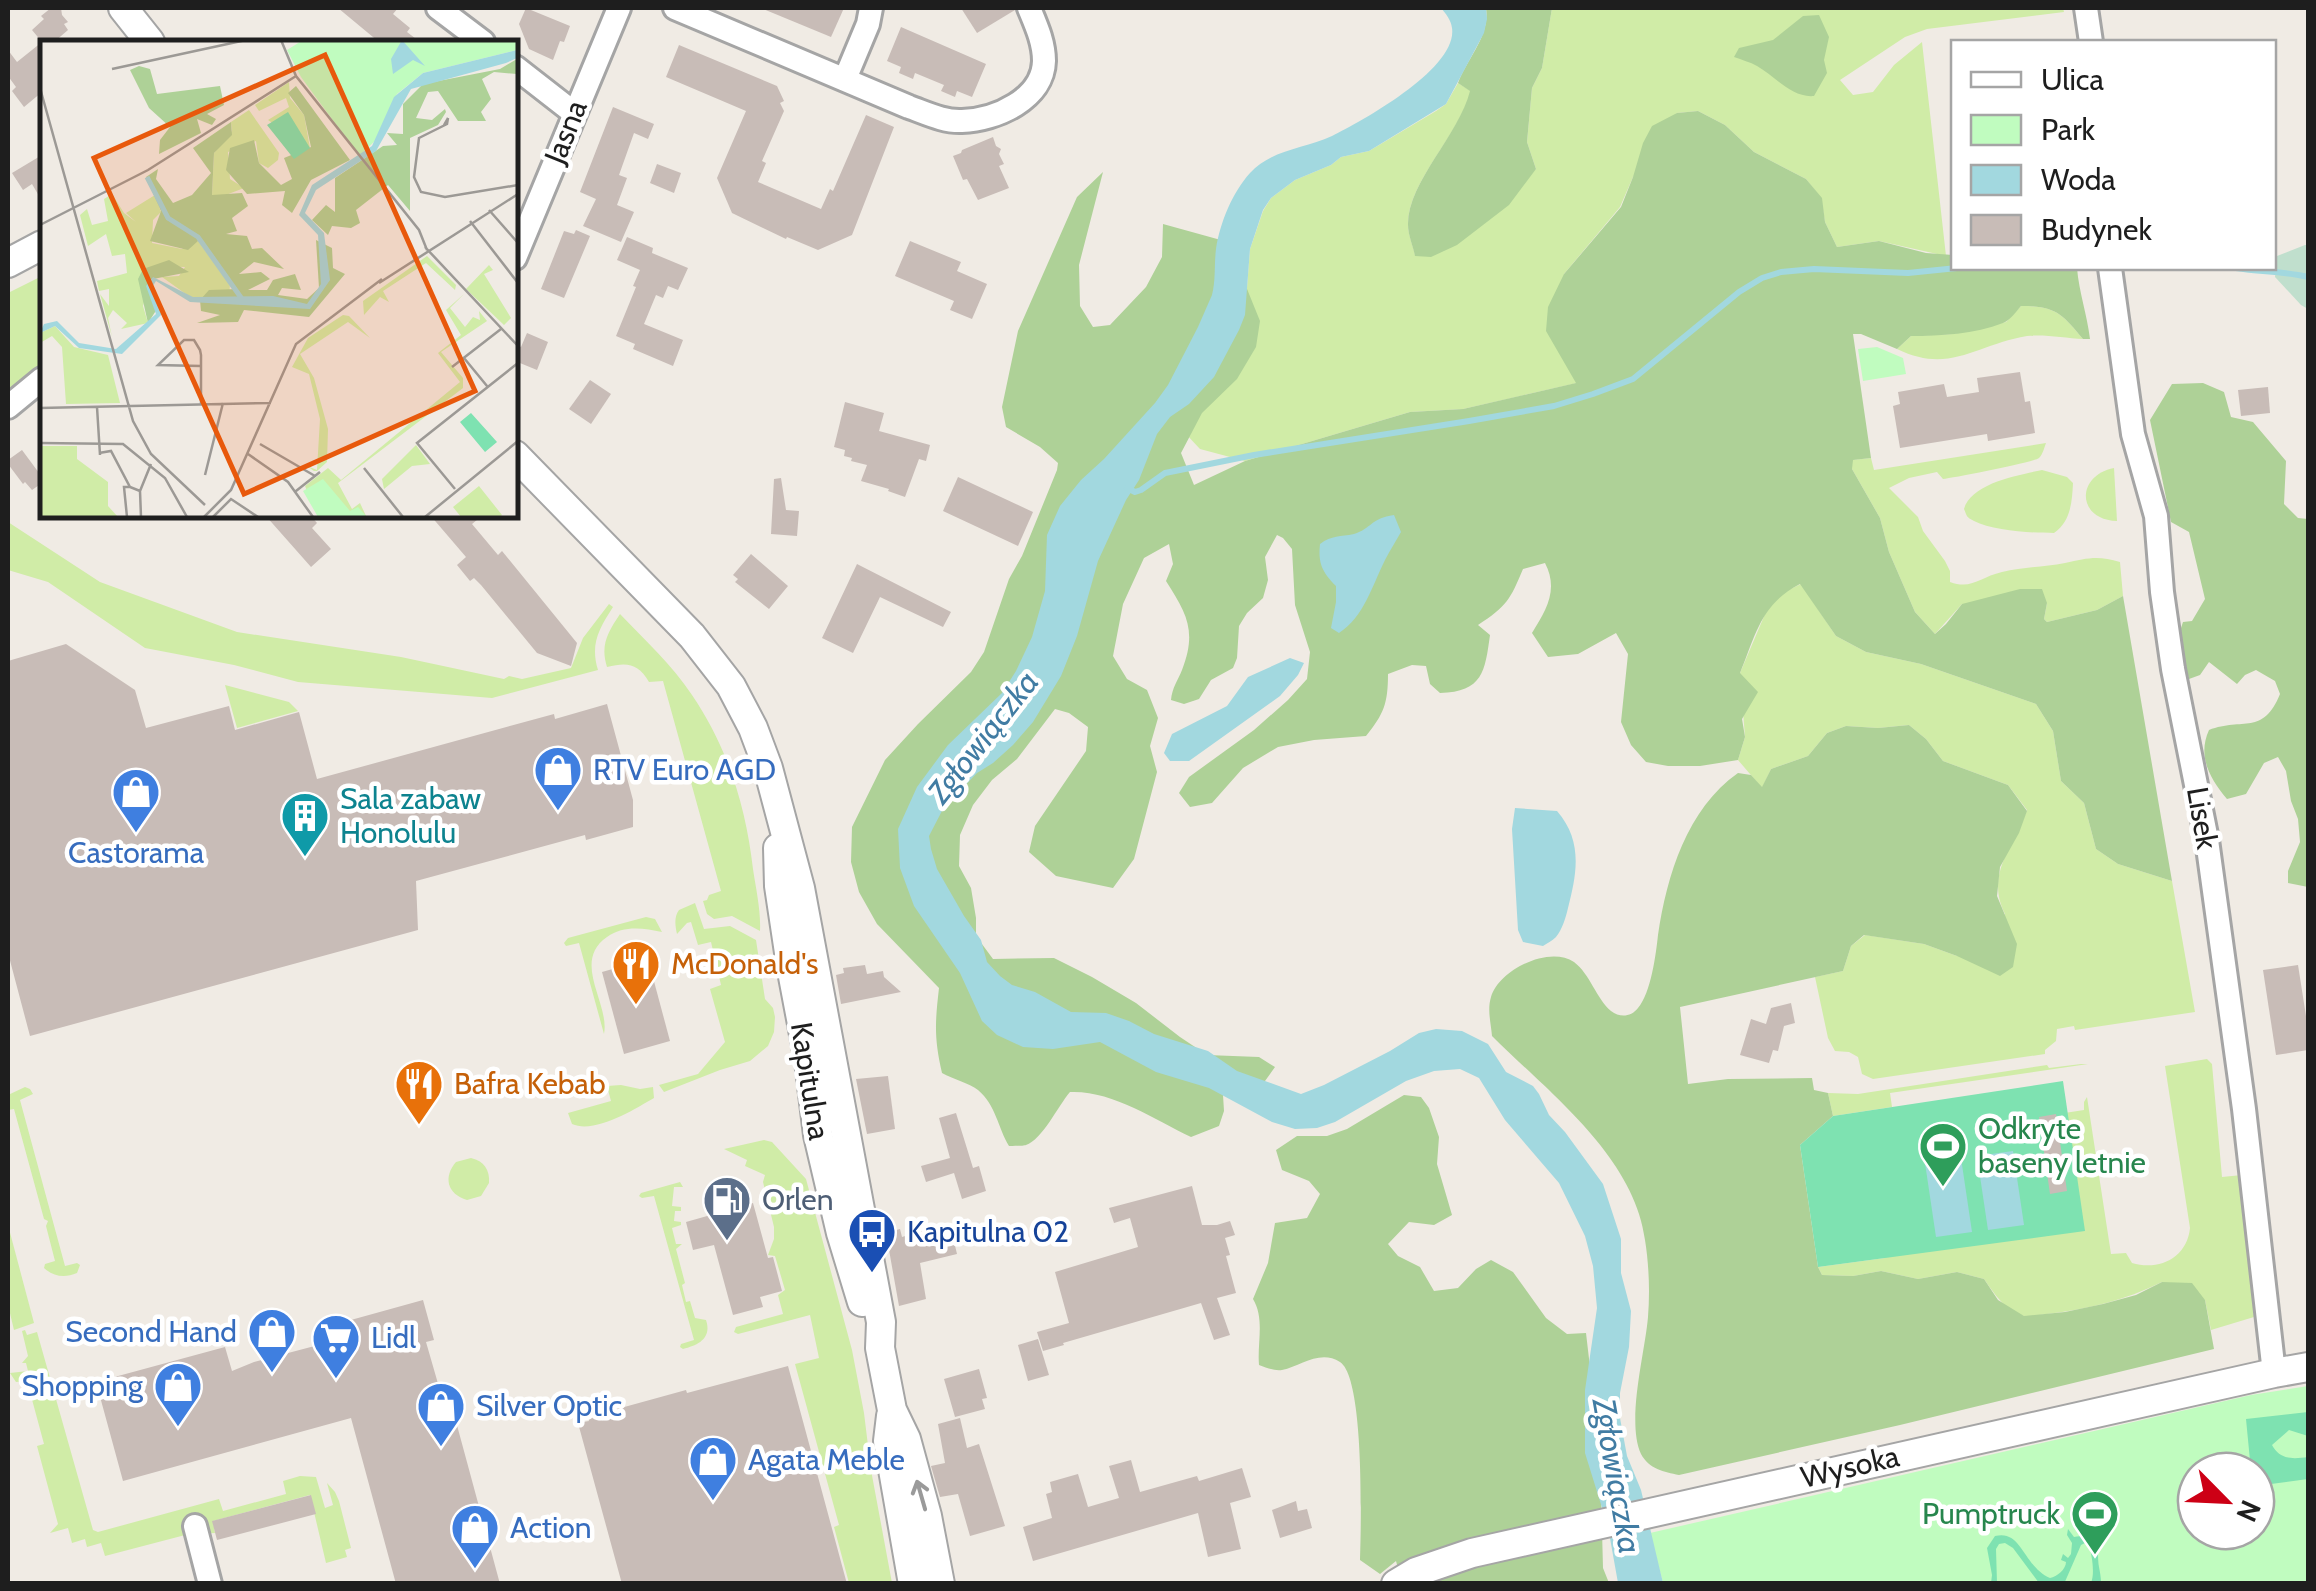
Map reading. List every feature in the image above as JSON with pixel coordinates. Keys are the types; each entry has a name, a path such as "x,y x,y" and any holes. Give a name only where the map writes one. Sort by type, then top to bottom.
{"street":[{"path":"123,8 148,40"},
{"path":"438,8 480,40"},
{"name":"Jasna","path":"518,251 619,8"},
{"path":"675,8 940,119 964,121 1012,106 1031,94 1042,72 1043,49 1029,8"},
{"path":"844,79 872,8"},
{"path":"2086,8 2090,40"},
{"path":"518,69 574,113"},
{"path":"8,263 40,246"},
{"name":"Lisek","path":"2110,270 2133,434 2156,516 2173,669 2207,840 2244,1110 2274,1373"},
{"path":"8,406 40,381"},
{"name":"Kapitulna","path":"518,458 717,666 732,686 768,768 779,807 780,886 821,1150 840,1233 869,1328 880,1348 892,1410 906,1439 940,1584"},
{"name":"Wysoka","path":"1396,1584 1445,1561 1582,1527 2308,1367"},
{"name":"Kapitulna","path":"892,1410 888,1441 914,1584"},
{"path":"195,1526 210,1584"}],"green space":[{"path":"1486,8 1552,8 1542,68 1532,88 1527,142 1536,169 1509,205 1457,245 1431,257 1415,256 1408,229 1410,209 1424,176 1464,108 1470,91 1458,83 1482,37"},
{"path":"1552,8 2063,8 2064,12 1927,29 1905,37 1840,80 1853,95 1873,92 1894,65 1922,42 1946,256 1879,241 1837,247 1825,222 1821,198 1806,179 1754,152 1725,125 1698,111 1677,113 1633,177 1620,207 1564,274 1577,383 1463,409 1410,412 1245,461 1200,449 1170,417 1246,301 1250,249 1271,198 1295,180 1341,157 1369,151 1436,111 1446,104 1458,83 1471,91 1465,108 1424,176 1410,209 1408,229 1415,255 1536,169 1527,142 1532,88 1542,68"},
{"path":"1819,15 1829,37 1824,60 1827,73 1814,96 1791,90 1757,66 1734,57 1739,48 1773,40 1803,16"},
{"path":"1698,111 1725,125 1754,152 1806,179 1822,198 1825,222 1837,247 1879,241 1951,255 1951,270 2077,270 2090,339 2083,339 2050,310 2021,306 2003,323 1957,334 1911,336 1897,349 1853,334 1871,458 1853,460 1852,469 1880,518 1889,552 1915,612 1935,634 1962,604 2020,589 2042,589 2047,622 2097,610 2123,596 2172,881 2118,864 2096,849 2084,803 2061,781 2053,731 2036,704 1921,664 1866,652 1836,636 1800,584 1768,611 1740,673 1758,692 1742,719 1745,737 1738,760 1700,766 1646,762 1631,745 1621,722 1628,654 1616,633 1578,654 1548,657 1532,633 1551,591 1545,563 1523,569 1506,602 1478,625 1490,635 1483,669 1473,684 1440,693 1430,684 1426,666 1412,665 1388,674 1384,708 1366,736 1278,747 1243,768 1212,803 1190,807 1179,793 1189,777 1288,700 1307,679 1310,652 1295,605 1292,549 1277,535 1265,557 1268,580 1263,598 1239,626 1233,668 1211,680 1199,699 1184,704 1171,700 1186,656 1189,633 1184,613 1166,581 1173,564 1169,544 1144,558 1123,604 1113,656 1127,679 1147,690 1158,718 1150,746 1157,772 1134,859 1113,888 1056,876 1029,852 1035,826 1086,751 1088,727 1069,713 1055,709 1017,759 992,780 973,805 960,835 959,866 971,888 976,936 993,959 1054,958 1136,1003 1207,1055 1259,1057 1275,1067 1260,1088 1223,1095 1224,1111 1219,1126 1191,1137 1117,1101 1070,1092 1032,1142 1009,1146 984,1096 942,1073 936,1030 939,988 877,924 859,892 851,862 852,827 885,760 971,672 984,652 1009,579 1057,470 1058,463 1040,447 1006,427 1002,407 1018,331 1077,197 1103,172 1079,265 1080,306 1093,327 1110,325 1146,287 1162,257 1163,224 1228,242 1260,321 1256,347 1237,379 1202,413 1181,453 1194,485 1245,461 1410,412 1463,409 1576,383 1546,331 1548,307 1564,274 1621,207 1652,126 1677,113"},
{"path":"2308,245 2308,309 2275,277 2277,256"},
{"path":"40,277 40,369 8,395 8,293"},
{"path":"2021,306 2057,313 2083,339 2027,336 1963,355 1933,359 1897,349 1911,336 1953,334 2006,322"},
{"path":"1877,347 1903,358 1906,374 1863,381 1858,349"},
{"path":"2203,383 2224,392 2231,417 2253,422 2286,461 2284,504 2298,518 2308,519 2308,887 2288,883 2288,871 2300,842 2286,771 2278,757 2264,763 2246,794 2227,799 2215,783 2205,758 2209,730 2251,723 2267,716 2280,694 2275,681 2256,670 2237,684 2209,662 2200,675 2189,679 2178,637 2183,622 2192,621 2205,599 2189,532 2171,522 2150,420 2172,384"},
{"path":"2046,443 2034,460 1943,479 1937,472 1909,478 1889,488 1918,517 1950,571 1950,582 1970,584 2010,570 2099,558 2120,562 2123,596 2097,610 2047,622 2047,603 1962,604 1935,634 1915,612 1889,552 1880,518 1852,469 1852,460 1871,458 1874,470"},
{"path":"2114,468 2117,521 2094,513 2086,497 2092,480"},
{"path":"2042,470 2067,477 2073,483 2067,517 2054,533 2002,529 1967,516 1964,509 1976,493 2009,478"},
{"path":"8,522 100,582 237,632 401,657 504,679 571,668 583,638 609,604 613,607 597,637 598,670 492,698 298,682 145,648 48,582 8,570"},
{"path":"1801,584 1836,636 1866,652 1921,664 2036,704 2053,731 2061,781 2084,803 2096,849 2118,864 2172,881 2195,1012 2075,1030 2074,1026 2057,1029 2056,1041 2045,1054 1873,1079 1862,1074 1858,1057 1835,1051 1828,1038 1815,977 1843,971 1851,946 1865,935 1924,944 1957,956 2005,914 1999,874 2027,810 2008,785 1943,761 1909,725 1846,726 1827,733 1808,756 1771,769 1762,788 1738,760 1745,737 1740,673 1768,607 1784,592"},
{"path":"620,614 684,684 716,736 746,823 760,931 732,916 714,919 707,914 703,901 721,891 663,681 649,682 631,666 607,667 606,639"},
{"path":"225,685 289,702 298,711 237,728"},
{"path":"1909,725 1943,761 2008,785 2027,811 2000,867 1997,896 2017,944 2013,967 2000,976 1924,944 1864,935 1851,946 1843,971 1680,1007 1688,1084 1728,1079 1812,1078 1814,1090 1828,1093 1833,1116 1800,1145 1822,1275 1853,1276 1881,1271 1918,1279 1957,1272 1984,1279 1998,1300 2024,1316 2103,1304 2136,1295 2162,1282 2192,1283 2205,1300 2214,1349 1679,1475 1662,1471 1641,1454 1635,1424 1649,1288 1638,1209 1607,1153 1492,1036 1491,997 1514,970 1552,956 1574,962 1611,1011 1629,1015 1643,1001 1650,983 1667,889 1682,845 1705,805 1720,788 1738,773 1751,775 1762,787 1771,769 1808,756 1827,733 1846,726"},
{"path":"695,903 704,929 730,926 756,940 765,999 775,1017 774,1032 768,1046 750,1061 664,1092 659,1085 698,1074 725,1042 710,989 721,985 711,942 698,945 691,922 677,934 677,913"},
{"path":"646,917 655,919 662,932 620,931 607,937 592,958 604,1034 579,943 564,943 568,938"},
{"path":"2207,1059 2212,1064 2222,1177 2242,1175 2254,1317 2211,1330 2205,1300 2162,1282 2106,1303 2026,1316 2006,1306 1984,1279 1957,1272 1918,1279 1881,1271 1853,1276 1822,1275 1818,1267 1885,1258 2058,1114 2084,1110 2087,1097 2111,1254 2126,1253 2132,1263 2142,1265 2170,1260 2183,1247 2190,1228 2165,1066"},
{"path":"2088,1064 1890,1093 1892,1107 1833,1116 1828,1093 1858,1094 2047,1065 2049,1068"},
{"name":"Odkryte baseny letnie","path":"2063,1081 2085,1231 1818,1267 1800,1145 1833,1116"},
{"path":"607,1086 653,1087 654,1098 603,1123 572,1124 568,1113 611,1101"},
{"path":"25,1087 33,1094 20,1100 65,1266 80,1265 73,1275 56,1275 44,1268 55,1261 48,1221 44,1219 14,1109 8,1110 8,1095"},
{"path":"1404,1095 1421,1097 1429,1108 1439,1137 1437,1164 1452,1215 1434,1225 1409,1222 1388,1244 1398,1256 1420,1267 1434,1291 1458,1288 1491,1260 1513,1272 1546,1318 1567,1334 1586,1333 1600,1453 1603,1568 1609,1583 1402,1583 1396,1561 1380,1574 1360,1560 1358,1423 1348,1374 1340,1362 1325,1357 1282,1370 1259,1365 1260,1323 1253,1299 1268,1263 1275,1223 1307,1218 1320,1194 1309,1181 1282,1170 1276,1150 1297,1136 1327,1136 1347,1129"},
{"path":"764,1140 772,1142 806,1179 852,1350 892,1583 849,1583 834,1527 839,1525 795,1364 819,1358 810,1315 734,1332 736,1327 783,1314 778,1295 785,1290 775,1256 768,1255 774,1227 763,1182 765,1175 745,1166 747,1160 724,1149"},
{"path":"471,1158 485,1167 489,1183 481,1196 467,1200 455,1194 448,1179 456,1162"},
{"path":"680,1182 683,1187 674,1187 672,1206 681,1207 681,1211 675,1211 674,1221 681,1225 672,1228 676,1244 682,1244 676,1249 685,1283 682,1285 695,1318 706,1320 707,1326 703,1340 683,1349 681,1344 694,1340 654,1196 639,1196"},
{"path":"8,1225 34,1323 14,1330 8,1305"},
{"path":"22,1331 27,1335 37,1332 93,1530 98,1532 219,1499 223,1511 286,1494 283,1481 316,1477 325,1508 333,1505 327,1483 339,1501 351,1548 345,1550 347,1557 326,1563 310,1495 213,1521 215,1533 189,1534 105,1556 101,1543 87,1547 85,1539 72,1543 68,1528 50,1533 58,1524 37,1446 44,1444 27,1381 16,1382 10,1373 28,1371 26,1363 22,1363 28,1356"},
{"path":"2308,1386 2308,1583 1663,1583 1650,1533 2251,1395"},
{"path":"2308,1412 2308,1436 2289,1430 2272,1445 2283,1456 2308,1457 2308,1479 2276,1483 2276,1451 2249,1451 2246,1419"},
{"name":"Pumptruck","path":"2068,1529 2074,1537 2090,1537 2097,1542 2101,1583 2091,1583 2092,1559 2085,1543 2064,1584 2039,1583 2005,1543 1996,1549 1997,1583 1991,1583 1987,1548 1995,1536 2011,1538 2050,1578 2064,1567 2063,1554 2068,1558 2071,1554"}],"water":[{"name":"Zgłowiączka","path":"1441,8 1486,8 1487,19 1484,33 1446,104 1369,151 1341,157 1295,180 1271,198 1250,249 1245,315 1239,330 1214,377 1157,434 1139,480 1098,561 1061,676 1033,722 944,807 929,836 937,869 981,940 987,962 1012,985 1035,992 1071,1012 1106,1013 1129,1021 1154,1034 1208,1051 1237,1071 1301,1094 1419,1033 1436,1029 1462,1031 1488,1044 1506,1072 1533,1086 1549,1115 1603,1184 1621,1239 1621,1273 1631,1311 1620,1418 1663,1583 1618,1583 1608,1527 1585,1453 1585,1390 1597,1308 1585,1236 1559,1183 1505,1120 1479,1078 1460,1069 1434,1071 1406,1081 1335,1122 1295,1129 1272,1122 1209,1088 1156,1072 1100,1042 1053,1049 1023,1047 997,1035 982,1021 960,973 914,906 900,868 898,829 917,787 948,745 1002,693 1032,637 1045,591 1047,535 1060,506 1155,403 1198,327 1212,295 1220,229 1238,190 1250,173 1268,159 1347,128 1425,76 1450,43 1452,28"},
{"path":"1394,515 1401,532 1361,610 1339,633 1331,628 1336,586 1322,567 1320,544 1360,532"},
{"path":"1290,658 1304,663 1280,696 1189,761 1170,761 1164,753 1172,734 1227,706 1248,677"},
{"path":"1515,808 1557,811 1574,846 1575,870 1565,919 1556,937 1543,946 1523,942 1518,930 1512,829"},
{"path":"2013,1151 2024,1225 1988,1230 1977,1156"},
{"path":"1961,1158 1972,1232 1936,1237 1925,1163"}],"building":[{"path":"51,8 61,8 68,30 56,40 40,40 32,30"},
{"path":"338,8 398,8 393,14 417,40 377,40"},
{"path":"526,8 570,26 553,60 529,49 519,24"},
{"path":"761,8 844,8 831,37"},
{"path":"961,8 1014,8 1015,10 977,33"},
{"path":"901,27 986,64 972,97 957,91 955,97 941,91 944,85 915,73 913,79 899,73 901,67 887,61"},
{"path":"40,44 40,94 24,107 12,91 16,87 8,76 8,50 17,62"},
{"path":"679,45 777,86 784,111 762,161 766,163 758,182 821,209 830,189 833,191 866,115 894,127 852,235 818,250 732,213 717,178 746,111 666,77"},
{"path":"613,107 654,124 648,139 634,133 619,175 627,178 617,205 634,212 621,242 583,226 596,199 580,192"},
{"path":"993,137 1001,149 1004,164 999,166 1009,188 978,200 967,179 963,180 953,156"},
{"path":"40,156 40,198 32,184 23,190 12,173"},
{"path":"657,164 681,173 674,193 650,183"},
{"path":"576,230 590,236 564,298 541,289 564,231 574,234"},
{"path":"627,237 688,268 678,290 668,286 663,298 656,295 644,324 683,340 673,366 633,349 635,344 616,336 640,270 617,260"},
{"path":"910,241 961,262 957,271 987,284 972,319 950,310 954,301 895,276"},
{"path":"527,333 548,342 537,370 518,362"},
{"path":"2020,372 2035,433 1988,441 1987,434 1900,448 1893,406 1900,404 1898,392 1944,384 1947,397 1979,392 1977,378"},
{"path":"590,380 611,394 591,424 569,409"},
{"path":"2268,387 2270,413 2241,416 2238,390"},
{"path":"845,402 884,413 879,431 930,445 926,461 919,459 905,497 861,481 867,465 851,461 852,458 844,456 845,450 834,447"},
{"path":"22,450 40,474 40,484 32,490 23,484 8,460"},
{"path":"958,477 1033,512 1018,546 943,511"},
{"path":"781,478 786,510 799,511 797,536 771,534 774,479"},
{"path":"268,518 313,518 317,523 312,528 331,549 311,567"},
{"path":"433,518 479,518 472,524 498,555 502,551 577,643 571,666 537,653 481,585 474,578 470,581 457,565 466,557"},
{"path":"751,554 788,586 769,609 735,582 738,579 733,575"},
{"path":"857,564 951,612 943,627 880,597 853,653 822,638"},
{"path":"66,644 135,690 146,728 229,706 235,730 299,712 317,779 554,714 555,719 607,704 633,800 633,827 586,840 585,835 416,881 418,930 30,1036 8,953 8,661"},
{"name":"McDonald's","path":"648,959 670,1041 624,1054 602,972"},
{"path":"865,965 867,974 883,971 884,977 901,992 841,1004 836,975 844,973 843,968"},
{"path":"2298,965 2308,1050 2276,1055 2263,970"},
{"path":"1791,1003 1795,1023 1784,1026 1778,1051 1773,1050 1769,1063 1740,1055 1751,1019 1766,1024 1771,1008"},
{"path":"888,1076 895,1129 867,1134 856,1079"},
{"path":"956,1113 973,1168 979,1166 986,1191 962,1199 954,1173 926,1182 921,1166 950,1158 939,1118"},
{"path":"2056,1114 2067,1191 2050,1194 2039,1117"},
{"path":"1192,1186 1202,1225 1230,1221 1235,1235 1225,1238 1236,1293 1217,1298 1230,1335 1214,1340 1201,1303 1043,1351 1037,1332 1069,1323 1055,1272 1138,1247 1130,1218 1114,1223 1109,1208"},
{"path":"753,1203 782,1291 760,1297 763,1307 733,1315 714,1245 693,1250 686,1222"},
{"path":"900,1229 902,1237 915,1233 917,1242 952,1233 957,1254 920,1263 926,1299 899,1306 886,1233"},
{"path":"423,1300 434,1340 426,1342 441,1394 448,1392 500,1584 396,1584 351,1418 123,1481 96,1382 225,1347 232,1371 326,1343 322,1328"},
{"path":"1038,1339 1049,1375 1028,1381 1018,1345"},
{"name":"Agata Meble","path":"788,1366 847,1584 622,1584 578,1423 686,1390 687,1393"},
{"path":"979,1369 987,1398 982,1399 985,1409 955,1417 944,1379"},
{"path":"960,1418 967,1448 979,1444 1005,1526 970,1536 958,1494 940,1497 931,1466 945,1463 938,1424"},
{"path":"1131,1460 1140,1492 1242,1468 1251,1497 1230,1503 1241,1549 1208,1557 1198,1513 1033,1561 1023,1527 1052,1518 1046,1494 1052,1492 1050,1482 1078,1474 1088,1507 1119,1498 1109,1466"},
{"path":"311,1495 316,1514 217,1540 212,1521"},
{"path":"1296,1501 1298,1511 1307,1509 1312,1528 1280,1538 1272,1510"}],"waterway":[{"path":"1127,488 1135,492 1165,473 1254,455 1554,406 1593,394 1633,379 1739,292 1781,272 1814,269 1908,273 1951,269"},
{"path":"2254,270 2308,277"}],"place":[{"name":"RTV Euro AGD","path":"558,812"},
{"name":"Castorama","path":"136,834"},
{"name":"Sala zabaw Honolulu","path":"305,858"},
{"name":"McDonald's","path":"636,1006"},
{"name":"Bafra Kebab","path":"419,1126"},
{"name":"Odkryte baseny letnie","path":"1943,1188"},
{"name":"Orlen","path":"727,1242"},
{"name":"Kapitulna 02","path":"872,1274"},
{"name":"Second Hand","path":"272,1374"},
{"name":"Lidl","path":"336,1380"},
{"name":"Shopping","path":"178,1428"},
{"name":"Silver Optic","path":"441,1448"},
{"name":"Agata Meble","path":"713,1502"},
{"name":"Pumptruck","path":"2095,1556"},
{"name":"Action","path":"475,1570"}]}
